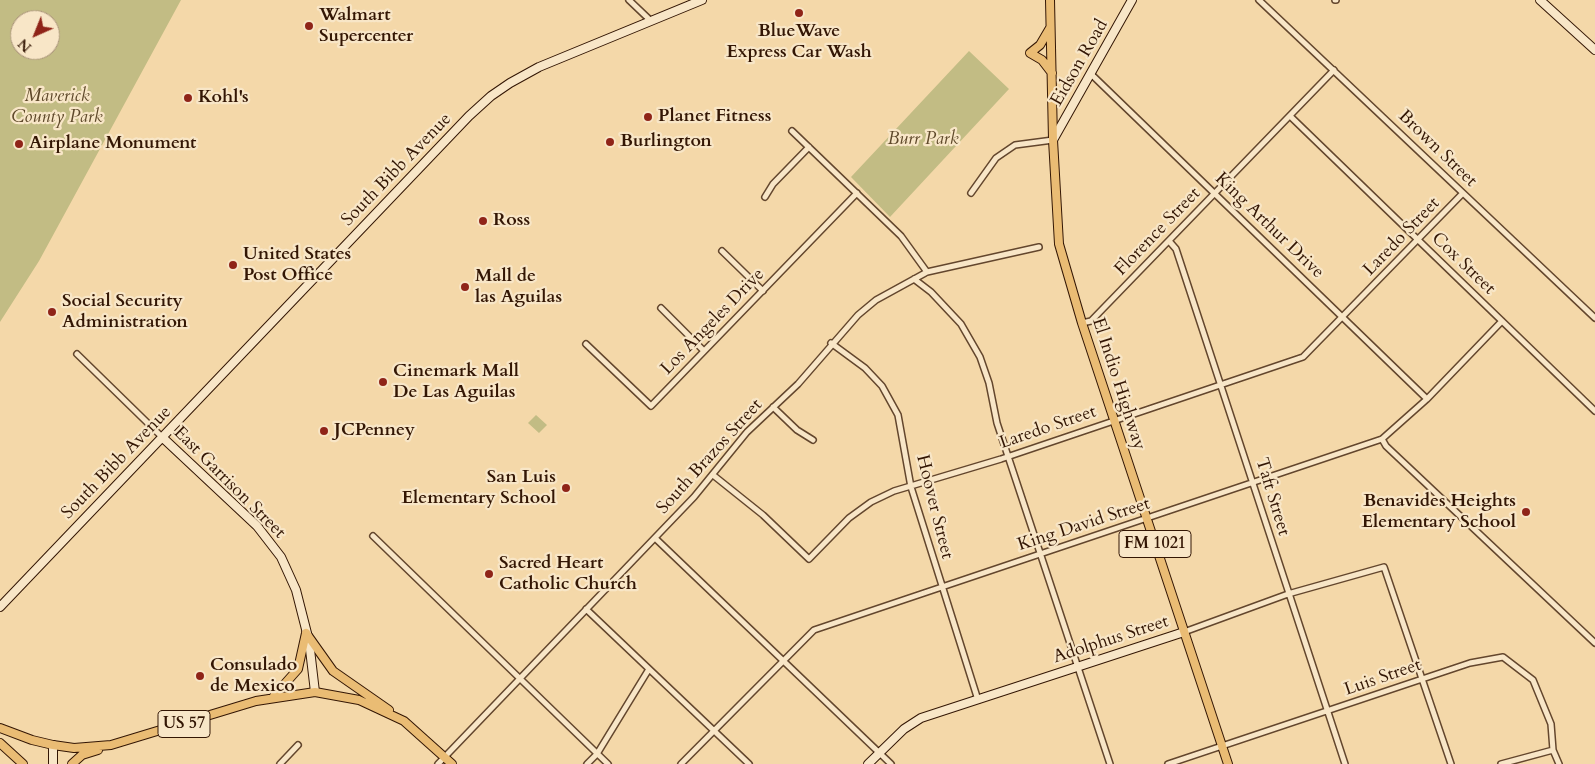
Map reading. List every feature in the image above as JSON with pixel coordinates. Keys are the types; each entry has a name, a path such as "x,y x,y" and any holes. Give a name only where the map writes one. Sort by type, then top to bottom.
{"main road":[{"name":"South Bibb Avenue","path":"0,607 469,116 491,96 510,83 539,68 702,0"},
{"name":"El Indio Highway","path":"1050,0 1053,140 1059,244 1082,323 1228,764"},
{"name":"Eidson Road","path":"1053,140 1132,0"},
{"path":"1540,0 1595,50"},
{"path":"1051,26 1040,45 1030,53 1042,60 1052,73"},
{"name":"East Garrison Street","path":"162,437 268,539 281,557 296,590 306,633 315,692"},
{"name":"Adolphus Street","path":"868,764 912,722 1184,632"},
{"path":"274,696 298,669 306,633"},
{"path":"306,633 334,671 404,721"},
{"name":"US 57","path":"0,728 32,740 53,745 74,748 111,745 274,696 315,692 359,700 404,721 452,764"},
{"path":"0,743 23,764"},
{"path":"53,745 53,764"},
{"path":"72,764 82,755 111,745"}],"street":[{"path":"629,0 650,21"},
{"name":"Brown Street","path":"1259,0 1595,318"},
{"name":"Florence Street","path":"1082,323 1091,321 1334,70"},
{"name":"King Arthur Drive","path":"1091,74 1427,399"},
{"name":"Cox Street","path":"1290,116 1595,411"},
{"path":"792,131 901,236 927,272"},
{"path":"972,193 996,158 1015,145 1053,140"},
{"path":"765,197 773,184 809,147"},
{"name":"Los Angeles Drive","path":"586,344 651,406 858,193"},
{"name":"Laredo Street","path":"713,475 763,515 808,559 849,518 871,502 894,491 1303,357 1463,193"},
{"name":"Taft Street","path":"1169,241 1176,249 1345,764"},
{"name":"South Brazos Street","path":"438,764 655,538 713,475 742,438 773,406 798,384 831,343 858,315 876,300 927,272 1040,247"},
{"path":"722,251 762,291"},
{"path":"914,278 948,309 960,324 975,348 986,372 997,423 1110,764"},
{"path":"661,308 704,351"},
{"name":"King David Street","path":"681,764 782,660 814,630 940,586 1147,519 1382,439 1427,399 1502,321"},
{"name":"Hoover Street","path":"831,343 865,368 882,386 898,415 911,487 940,586 978,700"},
{"name":"East Garrison Street","path":"77,354 162,437"},
{"path":"773,406 797,430 813,440"},
{"path":"1382,439 1386,446 1595,643"},
{"path":"373,536 608,764"},
{"path":"655,538 890,764"},
{"name":"Adolphus Street","path":"1184,632 1288,594 1384,567 1422,679"},
{"path":"586,609 749,764"},
{"name":"Luis Street","path":"1168,764 1470,663 1503,657 1532,680 1551,724 1553,750"},
{"path":"587,764 597,754 649,669"},
{"path":"1422,679 1451,764"},
{"path":"280,764 298,745"},
{"path":"1501,764 1553,750 1559,764"}],"green space":[{"name":"Maverick County Park","path":"0,0 181,0 39,261 0,322"},
{"name":"Burr Park","path":"969,51 1009,89 890,217 851,177"},
{"path":"536,415 547,425 539,433 528,423"}],"place":[{"name":"BlueWave Express Car Wash","path":"799,13"},
{"name":"Walmart Supercenter","path":"309,26"},
{"name":"Kohl's","path":"188,98"},
{"name":"Planet Fitness","path":"648,117"},
{"name":"Burlington","path":"610,142"},
{"name":"Airplane Monument","path":"19,144"},
{"name":"Ross","path":"483,221"},
{"name":"United States Post Office","path":"233,265"},
{"name":"Mall de las Aguilas","path":"465,287"},
{"name":"Social Security Administration","path":"52,312"},
{"name":"Cinemark Mall De Las Aguilas","path":"383,382"},
{"name":"JCPenney","path":"324,431"},
{"name":"San Luis Elementary School","path":"566,488"},
{"name":"Benavides Heights Elementary School","path":"1526,512"},
{"name":"Sacred Heart Catholic Church","path":"489,574"},
{"name":"Consulado de Mexico","path":"200,676"}]}
